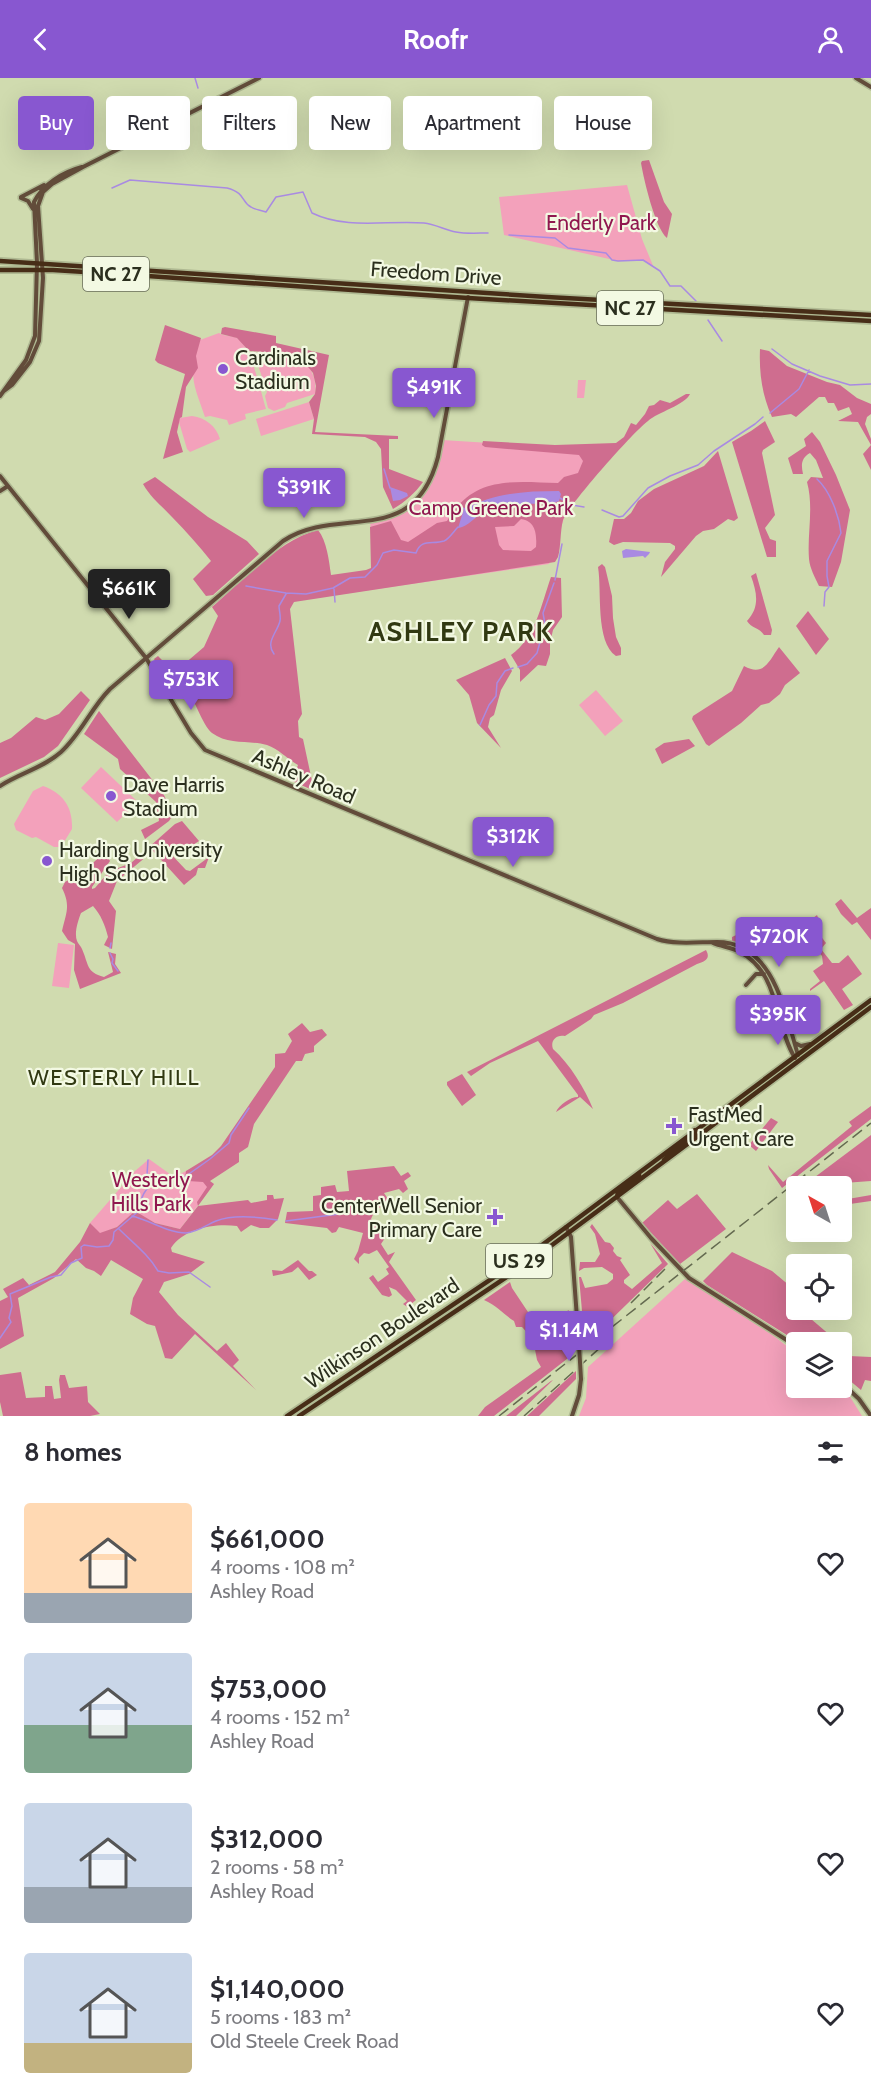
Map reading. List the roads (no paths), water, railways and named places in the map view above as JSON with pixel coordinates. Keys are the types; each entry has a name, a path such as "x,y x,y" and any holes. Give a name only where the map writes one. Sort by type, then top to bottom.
{"main road":[{"name":"Freedom Drive","path":"0,261 469,292 871,315"},
{"path":"107,274 109,270 122,268"},
{"name":"Freedom Drive","path":"0,270 40,270 871,321"},
{"path":"219,281 220,275"},
{"path":"345,290 346,283"},
{"path":"542,302 545,298 567,300 575,298"},
{"path":"634,308 642,305 655,306 657,303"},
{"name":"Wilkinson Boulevard","path":"299,1416 570,1233 799,1062 871,1004"},
{"name":"Wilkinson Boulevard","path":"287,1416 534,1251 811,1044 871,1004"},
{"path":"663,1163 668,1155 695,1134 695,1130"},
{"path":"617,1197 617,1193 638,1176 639,1172"}],"street":[{"path":"33,209 28,201 21,198 259,78"},
{"path":"856,78 871,87"},
{"path":"0,396 2,389 26,360 33,342 40,270 38,205 40,198 48,187 83,167"},
{"path":"40,263 33,209 34,200 52,181"},
{"path":"24,196 34,200 38,205"},
{"path":"0,786 47,763 59,754 69,744 102,697 290,537 316,527 380,520 402,510 420,495 431,478 438,456 469,292"},
{"name":"Ashley Road","path":"0,476 146,658 197,742 212,754 657,939 669,942 723,943 738,947 751,954 766,968 777,988 796,1056"},
{"path":"0,491 8,486"},
{"name":"Ashley Road","path":"712,943 742,953 753,961 765,975 799,1062"},
{"path":"746,985 756,974 765,975"},
{"path":"792,1037 799,1046 811,1044"},
{"path":"617,1197 651,1238 689,1278 786,1340"},
{"path":"566,1227 570,1233 581,1379 579,1395 572,1416"},
{"path":"852,1393 871,1416"}],"waterway":[{"path":"195,78 198,88"},
{"path":"112,188 130,180 227,188 237,192 248,205 266,212 276,197 303,192 312,213 325,218 353,223 424,223 460,233 488,233"},
{"path":"509,235 555,238 568,248 606,253 612,260 643,260 660,271 670,286 681,286 696,301"},
{"path":"708,320 722,341"},
{"path":"772,349 792,364 820,376 850,385 871,384"},
{"path":"770,413 799,389 809,370"},
{"path":"602,510 619,517 623,516 648,488 698,465 763,417"},
{"path":"384,469 390,488"},
{"path":"817,479 833,504 841,533 827,561 829,587 825,592 824,606"},
{"path":"560,498 572,505 584,507"},
{"path":"459,506 466,510"},
{"path":"246,586 306,594 333,588 350,578 365,577 377,565 383,553 394,550 416,553 421,545 446,540 458,527"},
{"path":"555,580 562,544"},
{"path":"518,667 527,664 537,653 545,624 543,613 554,583"},
{"path":"334,589 335,602"},
{"path":"274,654 271,641 280,621 279,606 286,594"},
{"path":"480,725 496,696 497,683 505,671 513,668"},
{"path":"110,948 111,943"},
{"path":"110,953 112,963 118,971"},
{"path":"0,1338 11,1322 9,1318 12,1306 10,1294 61,1275 71,1263 82,1258 81,1247 84,1245 109,1246 114,1232 140,1210 141,1199 150,1185 163,1176 179,1181 210,1159 229,1143 231,1135 249,1108"},
{"path":"148,1160 147,1175 151,1182"},
{"path":"286,1221 339,1214"},
{"path":"132,1216 172,1231 186,1233 231,1217 277,1220"},
{"path":"119,1229 145,1254 158,1271 189,1272 210,1287"}],"railway":[{"path":"499,1416 871,1123"},
{"path":"631,1303 666,1268"},
{"path":"524,1416 611,1338"}],"place":[{"name":"Cardinals Stadium","path":"223,369"},
{"name":"Dave Harris Stadium","path":"111,796"},
{"name":"Harding University High School","path":"47,861"},
{"name":"FastMed Urgent Care","path":"674,1126"},
{"name":"CenterWell Senior Primary Care","path":"495,1217"}],"district":[{"name":"ASHLEY PARK","path":"461,631"},
{"name":"WESTERLY HILL","path":"114,1077"}],"park label":[{"name":"Enderly Park","path":"601,222"},
{"name":"Camp Greene Park","path":"491,507"},
{"name":"Westerly Hills Park","path":"151,1191"}]}
